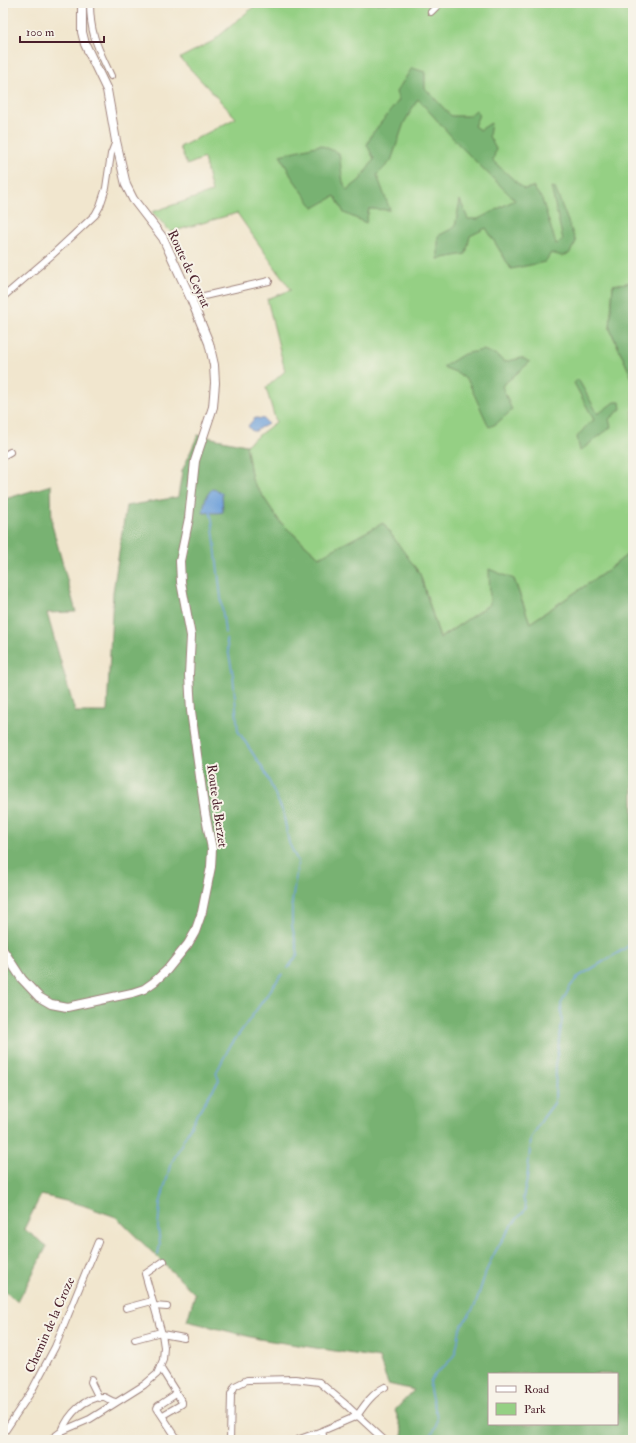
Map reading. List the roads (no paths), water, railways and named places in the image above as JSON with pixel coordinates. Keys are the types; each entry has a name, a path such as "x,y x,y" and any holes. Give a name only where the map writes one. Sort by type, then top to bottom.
{"street":[{"path":"3,12 6,3"},
{"name":"Route de Ceyrat","path":"82,3 82,32 85,44 107,90 126,185 133,198 163,238 191,299 208,343 214,365 215,383 213,407 195,461"},
{"path":"90,3 91,28 94,40 111,76"},
{"path":"431,12 440,3"},
{"path":"3,297 52,255 95,215 100,206 106,188 111,154 116,141"},
{"path":"191,299 269,281"},
{"path":"3,456 10,452"},
{"name":"Route de Berzet","path":"3,950 22,979 39,996 51,1004 67,1007 144,989 154,982 171,965 188,944 195,932 208,888 212,849 205,814 191,711 189,675 190,636 181,582 180,561 190,518 195,461"},
{"name":"Chemin de la Croze","path":"3,1434 31,1392 55,1347 98,1242"},
{"path":"50,1440 62,1431 90,1419 144,1385 157,1374 163,1360 164,1347 145,1274 164,1261"},
{"path":"126,1308 153,1303 167,1307"},
{"path":"135,1339 161,1333 184,1338"},
{"path":"160,1367 182,1402 182,1404 163,1415"},
{"path":"92,1379 91,1382 99,1398"},
{"path":"230,1440 231,1394 235,1386 247,1380 295,1379 320,1382 384,1440"},
{"path":"297,1440 357,1416 367,1401 379,1390 385,1387"},
{"path":"176,1394 157,1408 178,1440"},
{"path":"62,1431 65,1424 82,1404 94,1398 105,1397 115,1402"},
{"path":"322,1431 324,1440"}],"water":[{"path":"256,418 264,419 268,424 256,431 252,431 248,426"},
{"path":"212,489 222,493 223,512 203,513 206,497"}],"waterway":[{"path":"210,512 225,633"},
{"path":"226,639 233,675 238,731 265,772 283,812 289,843 298,862 292,903 292,925 298,954 288,968"},
{"path":"426,1440 433,1432 437,1417 431,1394 431,1380 453,1357 457,1347 460,1329 476,1303 484,1276 491,1260 498,1246 526,1208 523,1198 527,1180 531,1139 543,1118 555,1102 556,1063 562,1020 561,1004 570,987 578,977 633,942"},
{"path":"158,1255 160,1244 158,1227 160,1204 170,1166 197,1114 219,1080 216,1073 229,1048 282,974"}]}
